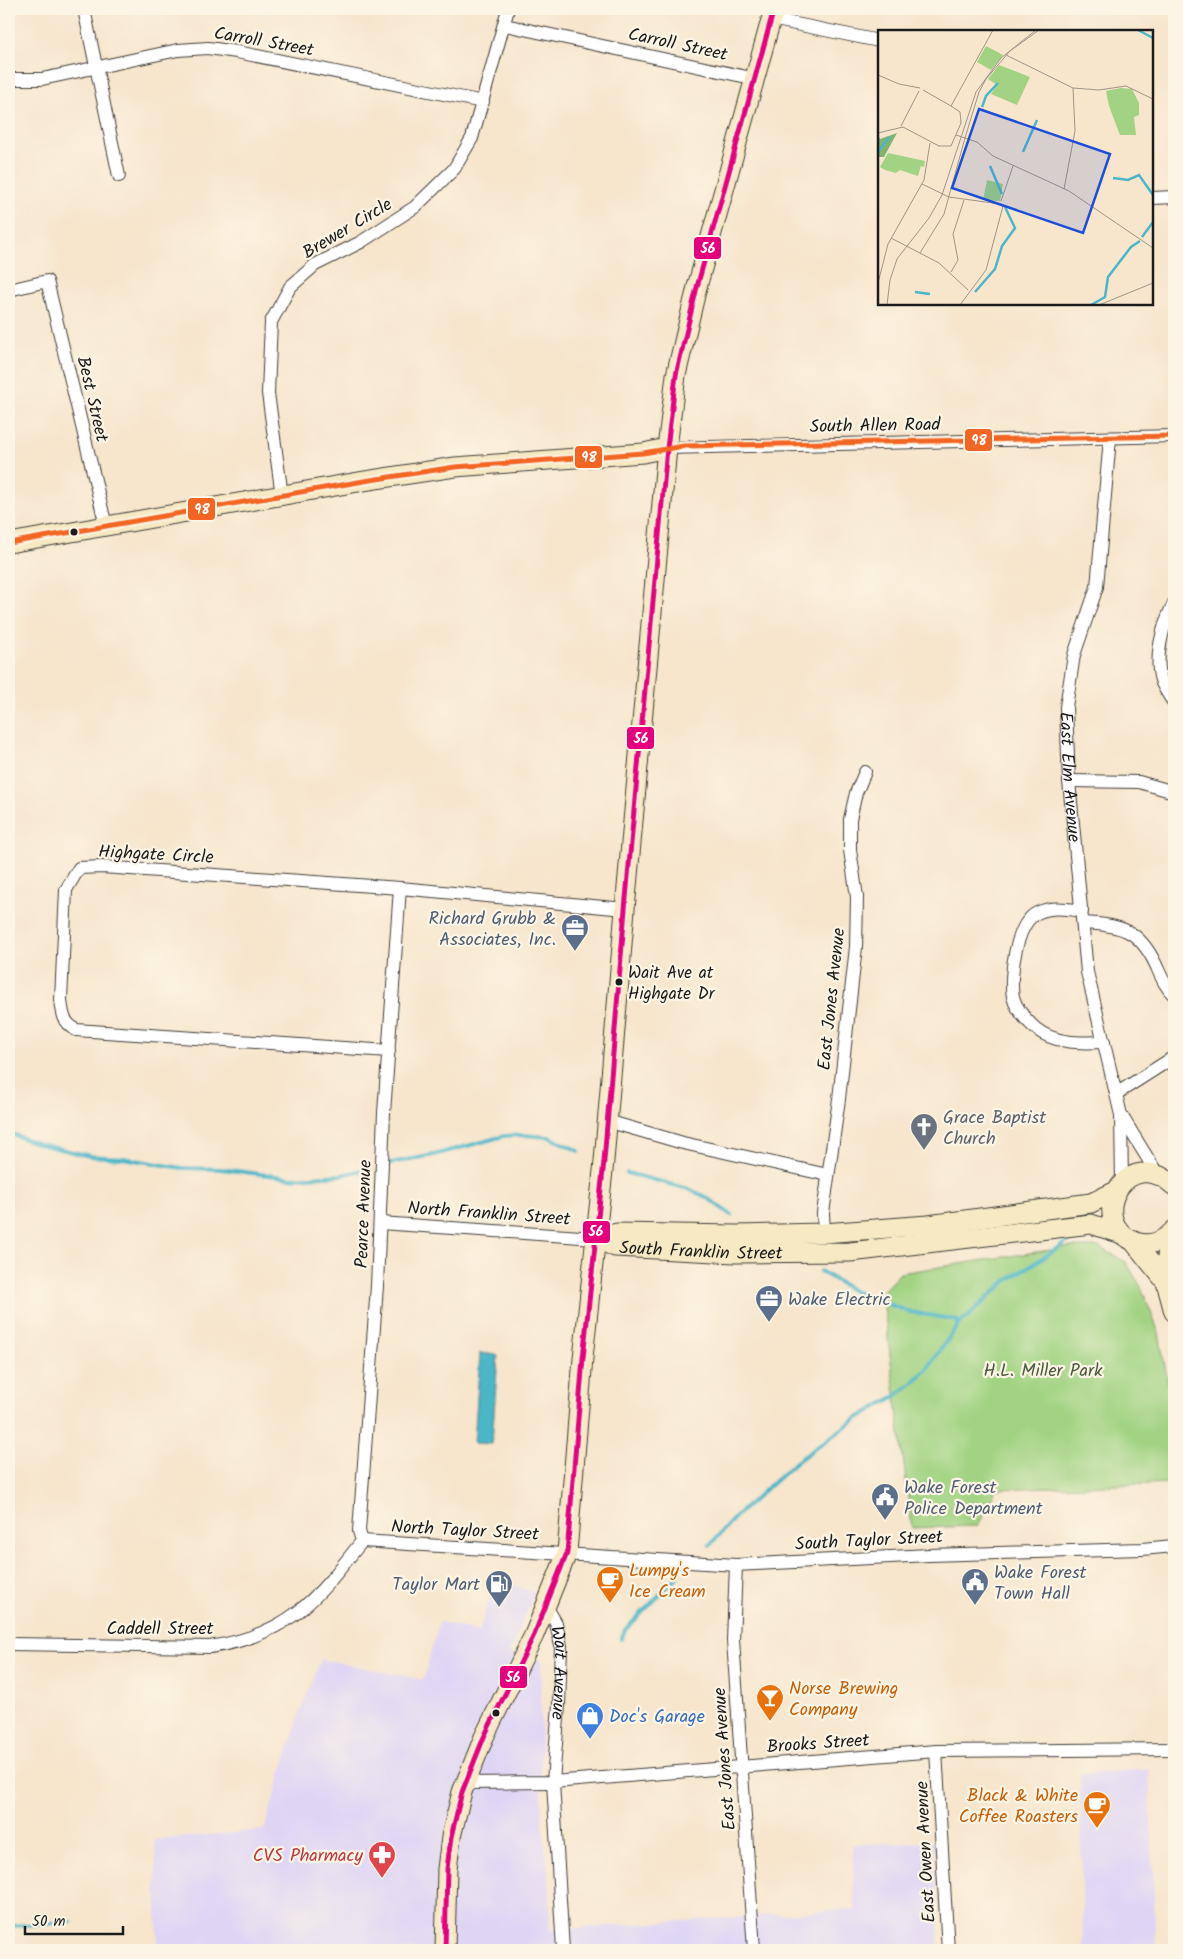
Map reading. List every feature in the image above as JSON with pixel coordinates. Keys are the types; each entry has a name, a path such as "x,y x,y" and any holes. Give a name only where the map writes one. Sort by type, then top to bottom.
{"street":[{"path":"84,9 119,176"},
{"name":"Brewer Circle","path":"282,496 268,393 271,322 290,287 315,265 361,242 415,207 454,169 472,138 508,9"},
{"path":"772,14 878,41"},
{"name":"Wait Avenue","path":"563,1950 553,1782 561,1646 556,1623 546,1606 566,1553 607,1121 624,909 667,448 676,375 697,287 756,79 772,14"},
{"name":"Carroll Street","path":"505,25 756,79"},
{"name":"Carroll Street","path":"9,78 42,79 178,50 208,48 237,52 483,102"},
{"path":"1153,198 1174,197"},
{"name":"Best Street","path":"9,290 47,281 106,526"},
{"name":"South Allen Road","path":"667,448 1174,436"},
{"name":"East Elm Avenue","path":"1110,438 1097,587 1074,655 1066,707 1069,781 1087,972 1121,1115 1119,1187"},
{"path":"9,543 455,467 642,453 667,448"},
{"path":"1174,603 1168,613 1160,651 1159,668 1162,683 1174,703"},
{"name":"East Jones Avenue","path":"824,1233 823,1213 856,947 857,897 850,850 850,819 856,793 865,772"},
{"path":"1069,781 1139,782 1174,790"},
{"name":"Highgate Circle","path":"388,1051 76,1030 68,1025 64,1018 61,1000 66,890 79,868 102,867 400,888 624,909"},
{"name":"Pearce Avenue","path":"362,1541 359,1531 377,1286 388,1051 400,888"},
{"path":"1104,1042 1077,1043 1054,1039 1036,1029 1022,1016 1013,998 1014,964 1017,944 1024,926 1036,913 1051,909 1129,930 1149,950 1162,979 1174,995"},
{"path":"1116,1094 1174,1057"},
{"name":"East Elm Avenue","path":"1121,1115 1158,1175"},
{"path":"607,1121 683,1143 828,1175"},
{"name":"South Franklin Street","path":"595,1238 617,1232 736,1235 824,1233 928,1225 1091,1203 1138,1174 1158,1175"},
{"path":"1158,1175 1174,1186"},
{"path":"1119,1187 1113,1199 1112,1212 1115,1224 1166,1282"},
{"name":"North Franklin Street","path":"380,1223 595,1238"},
{"name":"South Franklin Street","path":"595,1238 615,1247 735,1252 821,1253 860,1251 1091,1224 1128,1237 1144,1245 1156,1243 1171,1234"},
{"path":"1171,1234 1166,1282 1174,1312"},
{"name":"North Taylor Street","path":"362,1541 566,1553"},
{"name":"Caddell Street","path":"9,1644 210,1647 234,1644 280,1625 302,1610 328,1586 362,1541"},
{"name":"South Taylor Street","path":"566,1553 736,1565 879,1557 1142,1549 1174,1546"},
{"name":"East Jones Avenue","path":"736,1565 733,1640 754,1950"},
{"path":"445,1950 448,1861 454,1823 465,1783 476,1755 546,1606"},
{"name":"Brooks Street","path":"465,1783 553,1782 936,1751 1174,1749"},
{"name":"East Owen Avenue","path":"936,1751 948,1950"}],"shaded area":[{"path":"495,1578 535,1593 509,1653 541,1660 541,1792 542,1820 550,1892 550,1930 855,1909 852,1844 934,1842 939,1950 158,1950 155,1840 264,1830 299,1715 321,1659 423,1680 439,1622 479,1632"},
{"path":"1149,1769 1156,1950 1083,1950 1080,1774"}],"green space":[{"name":"H.L. Miller Park","path":"1069,1247 1099,1247 1126,1262 1141,1287 1159,1333 1174,1416 1174,1483 996,1489 978,1526 912,1528 882,1292 900,1273"}],"water":[{"path":"480,1353 498,1355 492,1444 474,1443"}],"waterway":[{"path":"9,1133 39,1144 90,1156 123,1158 182,1168 221,1169 292,1178 342,1175 370,1168"},
{"path":"391,1163 434,1155 504,1136 549,1137 579,1151"},
{"path":"627,1173 689,1189 706,1197 731,1215"},
{"path":"710,1545 736,1516 796,1462 853,1421 894,1397 914,1382 926,1370 958,1325 1005,1282 1073,1238"},
{"path":"820,1271 855,1292 910,1312 957,1320 958,1325"},
{"path":"621,1639 625,1630 677,1577"},
{"path":"9,1926 71,1922"}],"transit line":[{"name":"56","path":"445,1950 447,1869 451,1837 462,1792 484,1737 534,1635 567,1553 583,1358 604,1161 667,448 676,375 697,287 774,9"},
{"name":"98","path":"9,543 455,467 643,453 684,446 1174,436"}],"place":[{"name":"Richard Grubb & Associates, Inc.","path":"575,952"},
{"name":"Wait Ave at Highgate Dr","path":"619,982"},
{"name":"Grace Baptist Church","path":"924,1151"},
{"name":"Wake Electric","path":"769,1323"},
{"name":"Wake Forest Police Department","path":"885,1521"},
{"name":"Lumpy's Ice Cream","path":"610,1604"},
{"name":"Wake Forest Town Hall","path":"975,1606"},
{"name":"Taylor Mart","path":"499,1608"},
{"name":"Norse Brewing Company","path":"770,1722"},
{"name":"Doc's Garage","path":"590,1740"},
{"name":"Black & White Coffee Roasters","path":"1097,1829"},
{"name":"CVS Pharmacy","path":"382,1879"}]}
